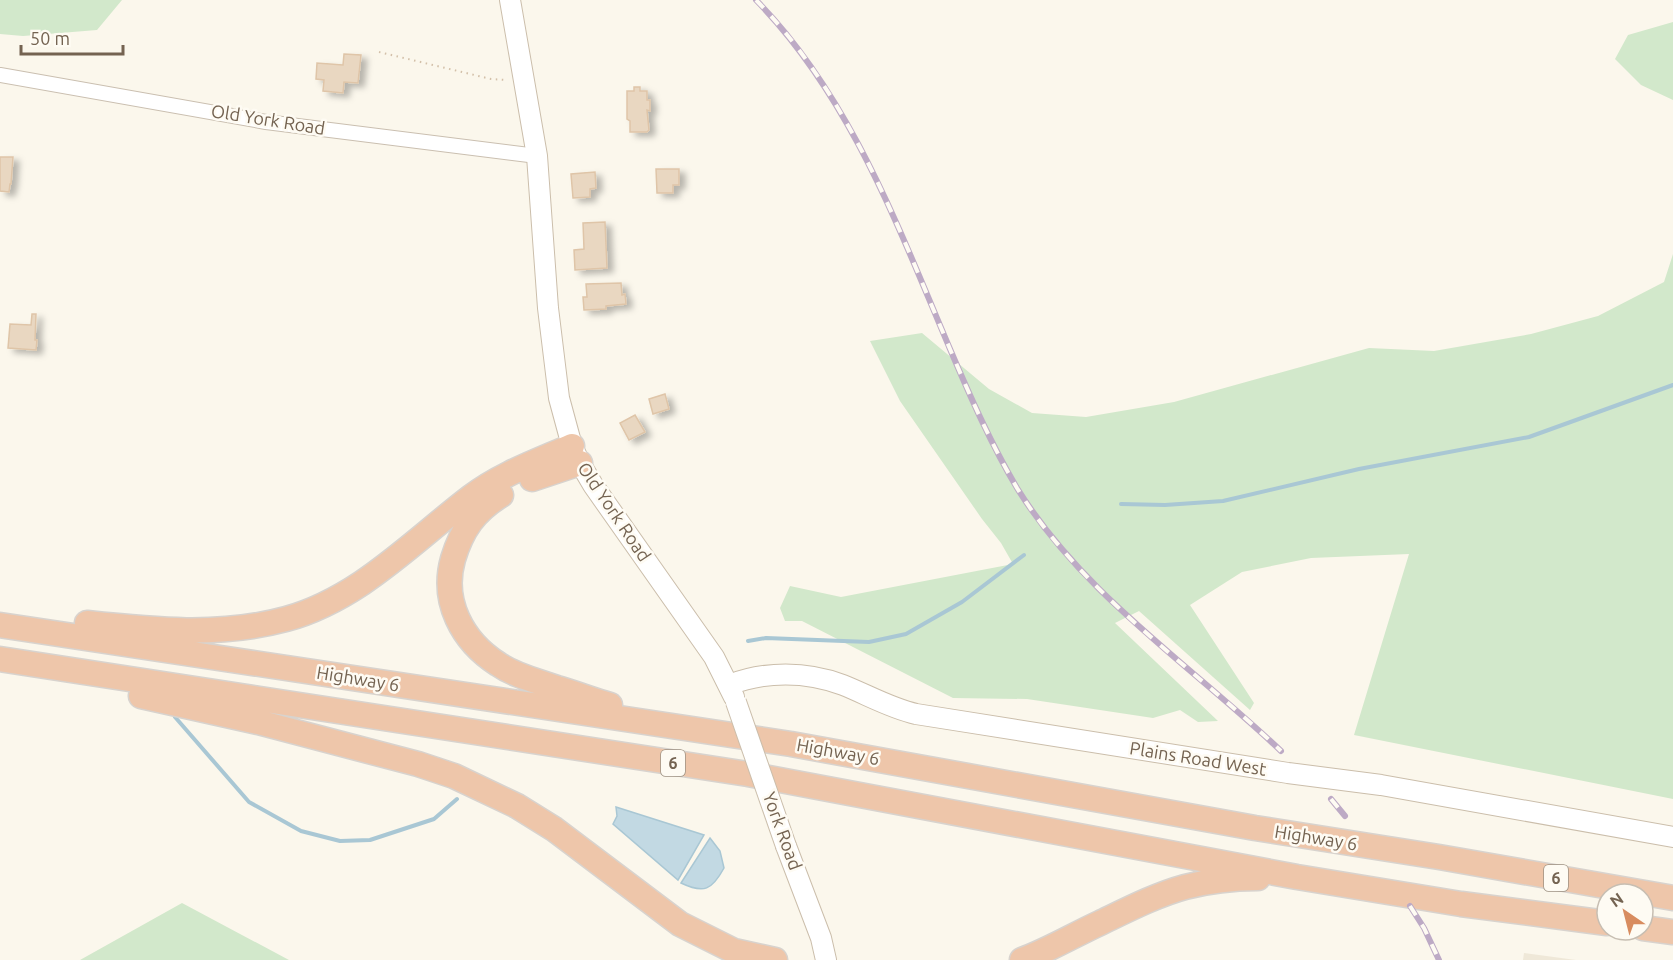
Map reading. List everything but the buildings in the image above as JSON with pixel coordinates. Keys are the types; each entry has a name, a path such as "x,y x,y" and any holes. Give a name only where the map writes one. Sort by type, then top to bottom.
{"highway":[{"path":"0,618 23,616 164,631 199,631 254,626 287,619 317,608 374,575 472,496 505,476 576,454"},
{"path":"576,454 491,502 465,529 451,566 448,586 463,631 498,665 514,673 607,704 791,744"},
{"name":"Highway 6","path":"0,625 791,744 1255,828 1673,898"},
{"path":"0,660 51,676 258,722 418,764 454,776 517,806 554,829 680,924 734,951 775,960"},
{"name":"Highway 6","path":"0,660 748,774 1297,877 1461,904 1595,921"},
{"path":"1022,960 1039,954 1101,922 1186,887 1240,878 1297,877"},
{"path":"1655,930 1673,932"}],"main road":[{"name":"Old York Road","path":"510,0 537,156 548,308 559,398 576,454 607,504 714,657 733,694"},
{"name":"Plains Road West","path":"733,694 760,676 786,674 811,676 842,685 885,705 916,714 1288,773 1381,785 1673,837"},
{"name":"York Road","path":"733,694 821,938 826,960"}],"street":[{"name":"Old York Road","path":"0,75 266,122 537,156"}],"path":[{"path":"379,52 491,79 524,82"}],"shaded area":[{"path":"1524,953 1576,960 1523,960"}],"green space":[{"path":"0,0 122,0 97,30 23,36 0,34"},
{"path":"1673,22 1673,100 1641,85 1615,59 1628,35"},
{"path":"1673,254 1673,799 1354,735 1409,554 1311,558 1242,572 1190,605 1254,703 1250,710 1139,611 1115,623 1218,721 1198,722 1180,710 1153,718 1027,699 953,698 802,621 785,621 780,608 790,586 841,597 1013,564 1001,543 900,401 870,341 922,333 989,389 1032,413 1086,417 1174,402 1369,348 1434,351 1531,334 1598,316 1664,282"},
{"path":"182,903 289,960 80,960"}],"water":[{"path":"616,807 704,835 678,880 613,824 617,816"},
{"path":"710,838 720,851 724,868 720,875 707,888 696,888 681,883"}],"waterway":[{"path":"1121,504 1165,505 1223,501 1359,469 1529,437 1673,385"},
{"path":"748,641 766,638 869,642 906,634 962,602 1024,555"},
{"path":"175,717 249,802 301,831 340,841 370,840 434,819 457,799"}],"railway":[{"path":"756,0 819,78 869,165 965,384 1017,488 1073,562 1106,596 1281,751"},
{"path":"1331,799 1345,816"},
{"path":"1410,906 1424,928 1439,960"}]}
